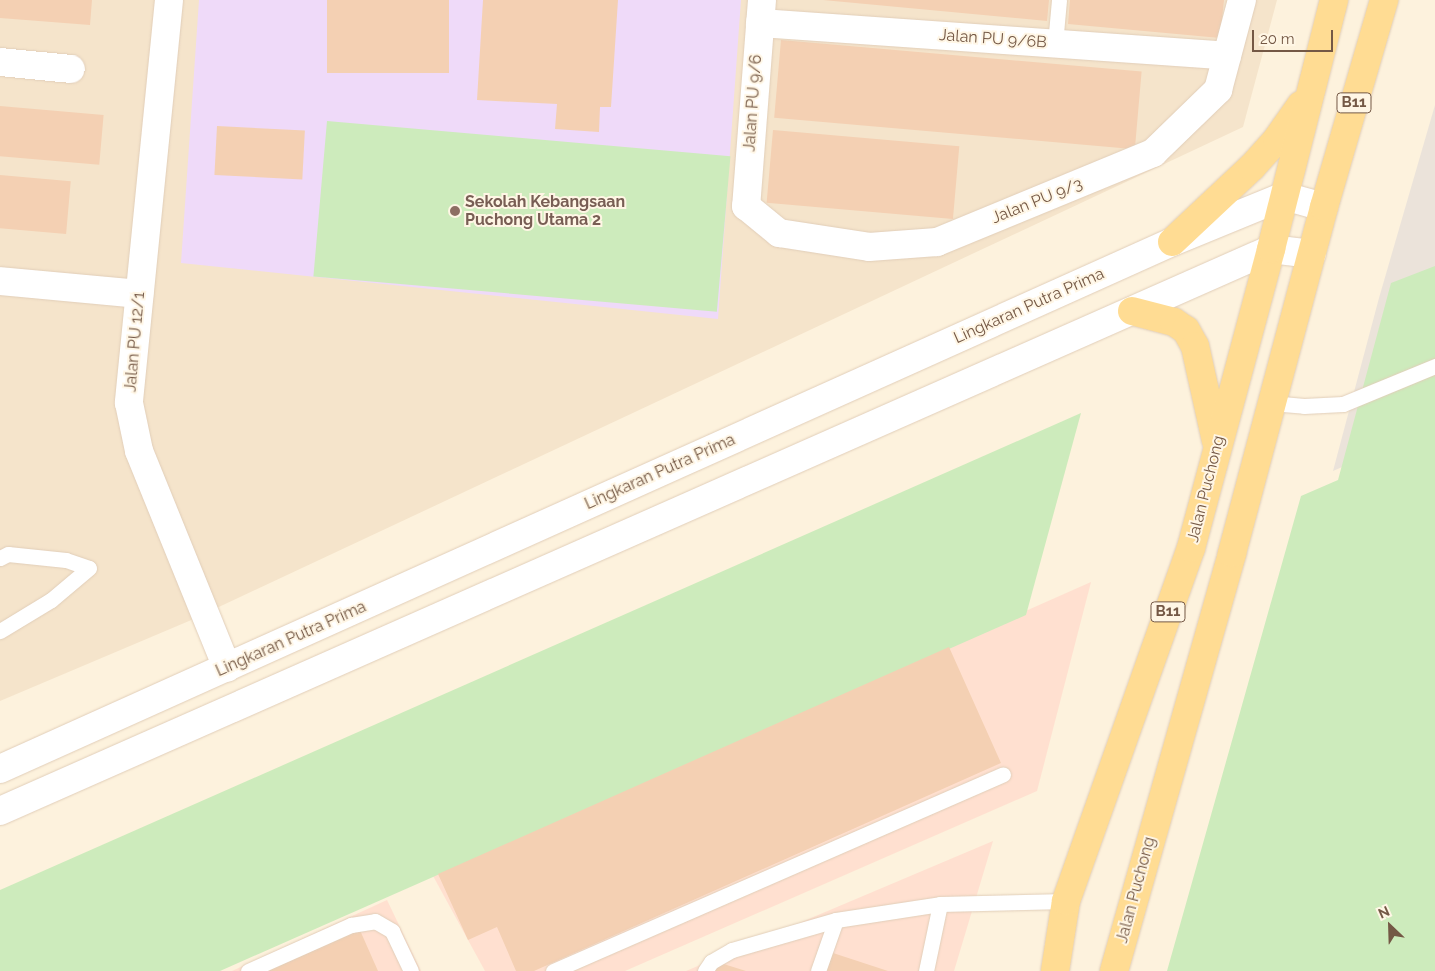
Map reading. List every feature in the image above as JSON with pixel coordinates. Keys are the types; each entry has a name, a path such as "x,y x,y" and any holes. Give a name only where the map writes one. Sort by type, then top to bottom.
{"main road":[{"name":"Jalan PU 12/1","path":"169,0 129,404 139,451 227,668"},
{"name":"Jalan PU 9/3","path":"746,206 779,233 869,247 937,242 1153,153 1218,90 1242,0"},
{"name":"Jalan Puchong","path":"1054,971 1066,901 1191,548 1217,445 1271,249 1308,95 1334,0"},
{"name":"Jalan Puchong","path":"1114,971 1324,207 1384,0"},
{"name":"Jalan PU 9/6B","path":"761,12 1054,44 1227,56"},
{"name":"Jalan PU 9/6","path":"746,206 761,12"},
{"path":"0,62 71,69"},
{"path":"1172,242 1252,167 1277,138 1308,95"},
{"path":"1284,196 1324,207"},
{"name":"Lingkaran Putra Prima","path":"0,768 227,668 1172,242 1284,196"},
{"path":"0,811 1271,249 1312,254"},
{"path":"0,280 139,294"},
{"path":"1132,311 1174,322 1186,330 1195,346 1217,445"}],"lane":[{"path":"1054,44 1059,0"},
{"path":"1271,403 1304,406 1343,404 1435,366"},
{"path":"0,558 8,554 66,560 89,568 51,600 0,631"},
{"path":"553,971 1004,774"},
{"path":"705,971 711,962 732,950 836,920 940,904 1066,901"},
{"path":"926,971 940,904"},
{"path":"818,971 836,920"},
{"path":"248,971 351,925 375,921 392,931 411,971"}],"shaded area":[{"path":"0,0 1277,0 1243,127 189,621 0,701"},
{"name":"Sekolah Kebangsaan Puchong Utama 2","path":"199,0 741,0 718,319 181,263"},
{"path":"1435,105 1435,426 1333,471 1379,298"},
{"path":"1091,582 1037,791 625,971 485,971 432,874"},
{"path":"993,841 954,971 686,971"},
{"path":"387,900 421,971 232,971"}],"green space":[{"path":"327,121 730,156 717,312 313,276"},
{"path":"1435,266 1435,971 1167,971 1301,496 1338,480 1391,283"},
{"path":"1081,413 1026,615 220,971 0,971 0,890"}],"building":[{"path":"0,0 92,0 90,25 0,18"},
{"path":"327,0 449,0 449,73 327,73"},
{"path":"483,0 618,0 611,107 600,107 599,132 555,129 557,104 477,100"},
{"path":"823,0 1049,0 1047,21"},
{"path":"1070,0 1224,0 1220,38 1068,24"},
{"path":"781,40 1142,72 1135,149 774,118"},
{"path":"0,106 104,115 99,165 0,156"},
{"path":"217,126 305,131 302,180 214,175"},
{"path":"773,130 959,146 953,219 767,203"},
{"path":"0,175 71,181 66,234 0,228"},
{"path":"949,647 1001,763 534,971 516,971 497,927 468,940 438,874"},
{"path":"359,928 378,971 261,971"},
{"path":"830,952 888,971 824,971"},
{"path":"714,961 746,971 711,971"}],"place":[{"name":"Sekolah Kebangsaan Puchong Utama 2","path":"455,211"}]}
